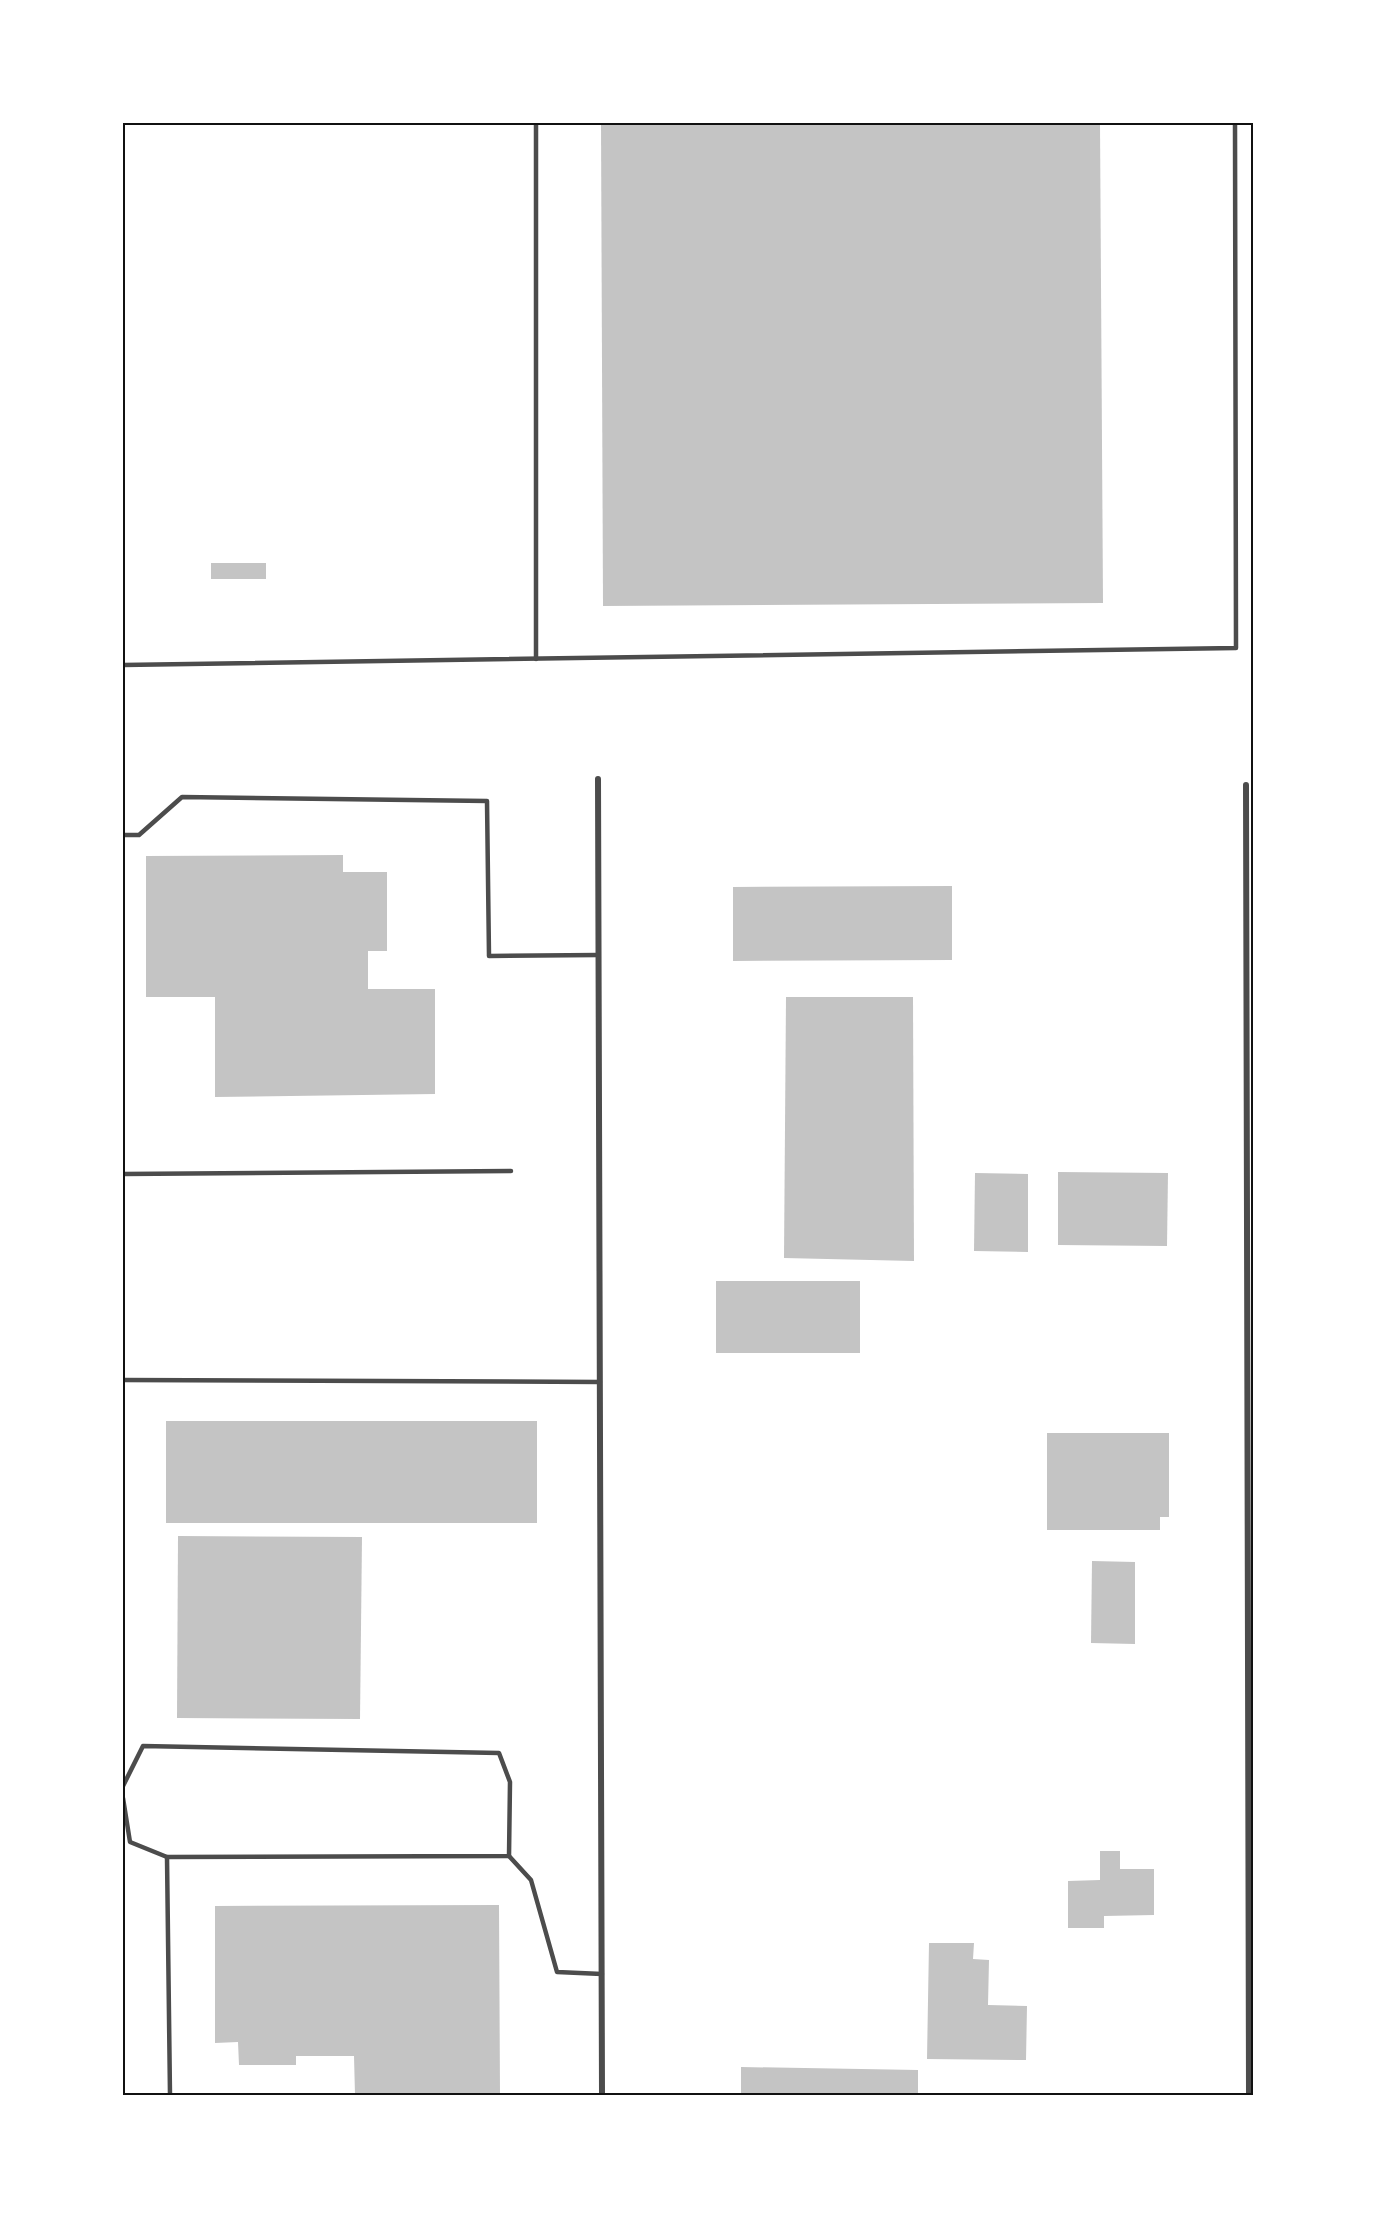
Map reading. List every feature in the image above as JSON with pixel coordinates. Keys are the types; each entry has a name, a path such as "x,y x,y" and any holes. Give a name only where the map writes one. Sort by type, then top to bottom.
{"street":[{"path":"598,779 602,2095"},
{"path":"1246,785 1251,1585 1249,2095"}],"lane":[{"path":"536,123 537,659"},
{"path":"123,665 1236,648 1235,123"},
{"path":"123,835 139,835 182,797 487,801 489,956 598,955"},
{"path":"123,1174 511,1171"},
{"path":"123,1380 600,1382"},
{"path":"123,1786 143,1746 499,1753 510,1782 509,1856 531,1880 557,1972 602,1974"},
{"path":"123,1798 130,1842 167,1857 509,1856"},
{"path":"167,1857 170,2095"}],"building":[{"path":"601,123 1100,123 1103,603 603,606"},
{"path":"211,563 266,563 266,579 211,579"},
{"path":"343,855 343,872 387,872 387,951 368,951 368,989 435,989 435,1094 215,1097 215,997 146,997 146,856"},
{"path":"952,886 952,960 733,961 733,887"},
{"path":"786,997 913,997 914,1261 784,1258"},
{"path":"1058,1172 1168,1173 1167,1246 1058,1245"},
{"path":"975,1173 1028,1174 1028,1252 974,1251"},
{"path":"716,1281 860,1281 860,1353 716,1353"},
{"path":"166,1421 537,1421 537,1523 166,1523"},
{"path":"1047,1433 1169,1433 1169,1517 1160,1517 1160,1530 1047,1530"},
{"path":"178,1536 362,1537 360,1719 177,1718"},
{"path":"1092,1561 1135,1562 1135,1644 1091,1643"},
{"path":"1100,1851 1120,1851 1120,1869 1154,1869 1154,1915 1104,1916 1104,1928 1068,1928 1068,1881 1100,1880"},
{"path":"499,1905 500,2095 355,2095 354,2056 296,2056 296,2065 239,2065 238,2042 215,2043 215,1906"},
{"path":"929,1943 974,1943 973,1959 989,1960 988,2005 1027,2006 1026,2060 927,2059"},
{"path":"741,2067 918,2070 918,2095 741,2095"}]}
